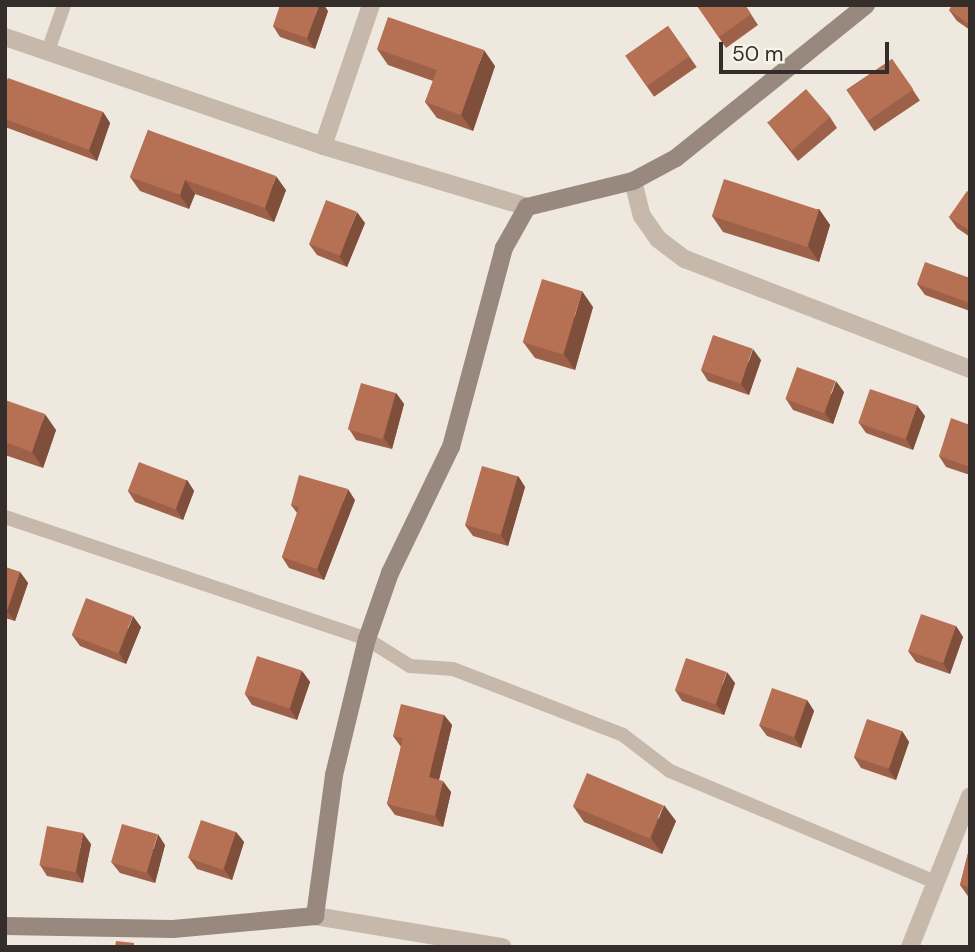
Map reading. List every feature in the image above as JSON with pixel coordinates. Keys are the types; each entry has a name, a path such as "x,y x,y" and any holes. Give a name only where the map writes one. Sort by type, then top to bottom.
{"street":[{"path":"323,146 371,5"},
{"path":"5,37 323,146 527,207 633,181 676,158 866,5"},
{"path":"633,181 642,216 658,239 685,258 970,369"},
{"path":"315,916 334,775 367,639 390,573 451,447 504,248 527,207"},
{"path":"910,947 970,796"},
{"path":"5,926 173,929 315,916 502,947"}],"lane":[{"path":"48,51 64,5"},
{"path":"5,516 367,639 410,666 453,668 623,735 670,771 935,882"}],"building":[{"path":"280,5 319,5 307,38 273,26"},
{"path":"745,5 751,14 719,37 698,7"},
{"path":"952,5 970,5 970,25 949,10"},
{"path":"388,17 484,50 461,115 425,102 437,70 377,49"},
{"path":"668,26 689,56 647,86 625,56"},
{"path":"892,59 913,89 868,121 847,91"},
{"path":"8,78 103,112 89,150 5,119 5,84"},
{"path":"806,89 830,117 792,150 768,122"},
{"path":"148,130 276,176 265,208 185,180 180,195 130,177"},
{"path":"724,179 819,210 807,247 712,216"},
{"path":"967,191 970,193 970,231 949,217"},
{"path":"326,200 357,212 340,256 309,244"},
{"path":"925,262 970,278 970,303 917,284"},
{"path":"542,279 582,291 563,354 523,342"},
{"path":"713,335 753,349 741,384 701,370"},
{"path":"797,367 836,381 824,413 785,399"},
{"path":"361,383 396,393 382,439 348,429"},
{"path":"870,389 917,405 906,439 858,423"},
{"path":"5,400 45,414 32,452 5,442"},
{"path":"951,418 970,425 970,467 939,456"},
{"path":"139,462 187,480 176,509 128,491"},
{"path":"482,466 518,476 501,535 465,525"},
{"path":"299,475 348,489 317,569 282,557 299,507 291,505"},
{"path":"5,567 20,572 7,611 5,610"},
{"path":"86,598 133,616 118,653 72,635"},
{"path":"921,614 956,626 943,663 908,651"},
{"path":"257,656 302,671 289,709 245,694"},
{"path":"686,658 727,672 716,704 675,690"},
{"path":"772,688 807,700 794,737 759,725"},
{"path":"401,704 444,715 429,777 443,781 435,816 387,804 403,738 393,736"},
{"path":"867,719 902,731 889,769 854,757"},
{"path":"587,773 663,805 649,839 573,806"},
{"path":"201,820 236,832 223,870 188,858"},
{"path":"122,824 158,834 147,873 111,862"},
{"path":"47,826 83,833 76,872 39,865"},
{"path":"970,845 970,887 960,885"},
{"path":"116,941 134,943 134,947 115,947"}]}
